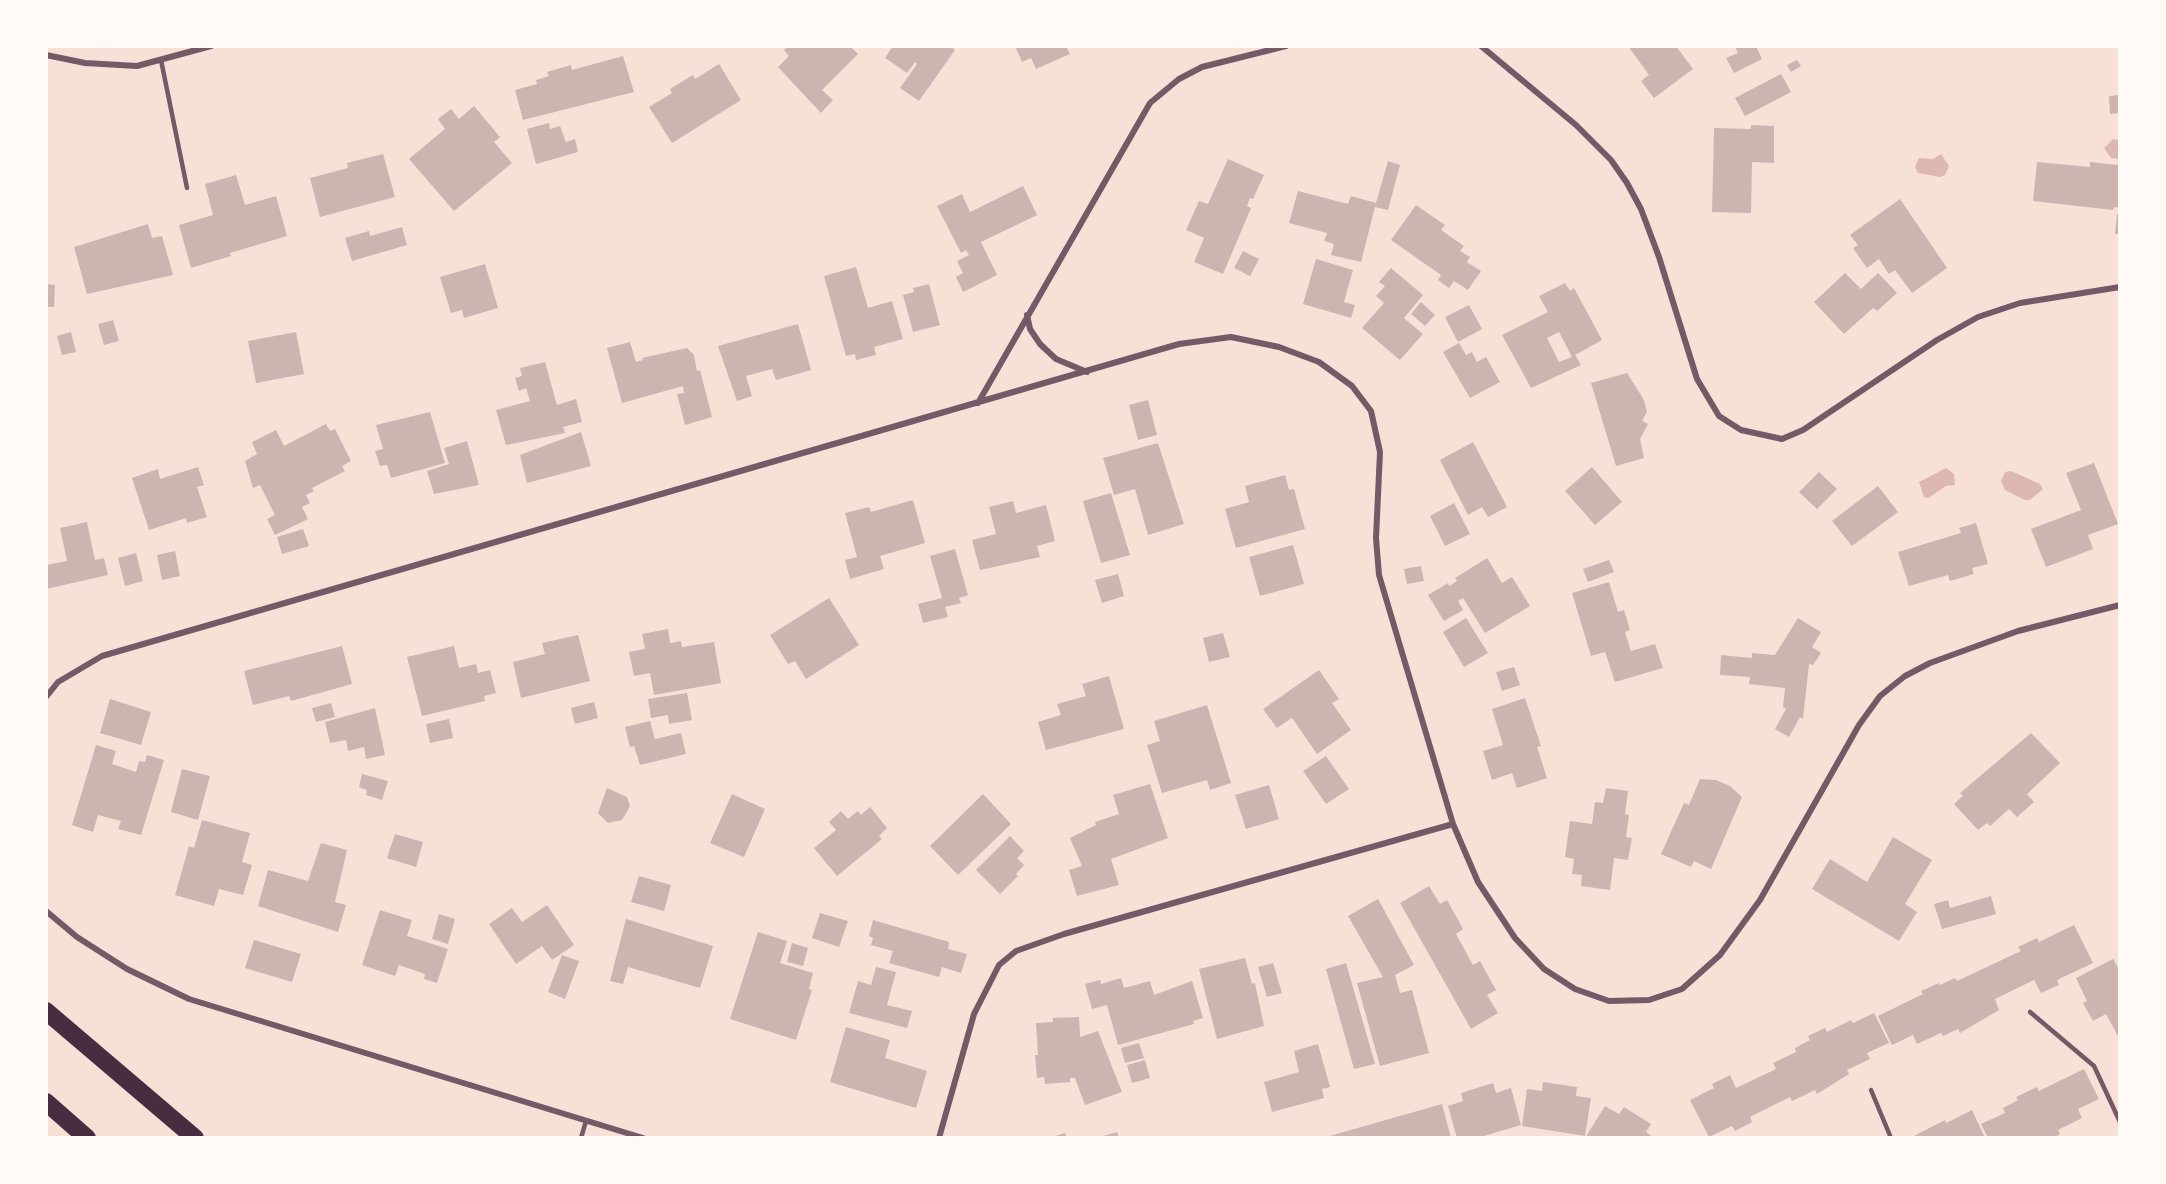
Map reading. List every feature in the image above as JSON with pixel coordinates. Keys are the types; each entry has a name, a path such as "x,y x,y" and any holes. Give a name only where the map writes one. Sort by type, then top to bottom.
{"highway":[{"path":"46,1011 195,1137"},
{"path":"46,1102 87,1137"}],"street":[{"path":"46,55 84,63 137,66 211,46"},
{"path":"978,403 1150,103 1179,79 1202,67 1286,46"},
{"path":"1481,46 1576,125 1611,160 1627,183 1641,209 1659,257 1697,379 1719,416 1741,430 1782,439 1803,430 1937,340 1978,317 2020,303 2120,287"},
{"path":"1028,315 1030,329 1040,344 1056,359 1088,372"},
{"path":"46,697 58,682 102,656 1179,344 1231,337 1279,347 1319,362 1352,386 1371,411 1380,452 1376,538 1379,575 1453,824 1478,882 1515,938 1544,969 1575,989 1609,1001 1649,1000 1682,989 1720,955 1760,900 1859,725 1880,696 1905,676 1930,663 2018,631 2120,605"},
{"path":"939,1137 974,1014 999,965 1016,951 1065,934 1453,824"},
{"path":"46,910 77,937 127,969 189,999 643,1137"}],"lane":[{"path":"161,60 187,188"},
{"path":"2030,1012 2094,1066 2120,1122"},
{"path":"1871,1090 1891,1137"},
{"path":"581,1137 586,1121"}],"shaded area":[{"path":"2113,139 2119,140 2119,159 2111,158 2104,148"},
{"path":"1941,154 1949,166 1945,175 1940,177 1918,173 1915,167 1919,158 1933,159"},
{"path":"1946,468 1954,474 1955,485 1946,486 1928,498 1924,497 1919,482"},
{"path":"2011,471 2040,484 2043,489 2030,500 2025,500 2005,490 2001,481 2005,472"}],"building":[{"path":"788,46 850,46 858,54 822,90 833,100 821,113 778,67 789,56 784,50"},
{"path":"893,46 950,46 955,50 919,101 900,88 917,64 915,62 907,73 885,58"},
{"path":"1015,46 1066,46 1070,54 1036,69 1031,58 1022,62"},
{"path":"1628,46 1676,46 1693,69 1654,98 1641,81 1649,75"},
{"path":"1735,46 1756,46 1762,59 1734,73 1726,58 1738,53"},
{"path":"623,56 634,92 523,120 515,90 537,84 536,80 549,76 547,72 571,65 572,70"},
{"path":"1797,60 1801,66 1791,72 1787,65"},
{"path":"719,64 741,100 672,143 649,107 672,93 670,89 693,75 695,79"},
{"path":"1781,74 1791,92 1745,116 1735,98"},
{"path":"2120,95 2120,113 2110,114 2109,96"},
{"path":"474,106 500,137 494,142 512,163 454,211 409,159 445,129 438,119 451,109 459,119"},
{"path":"549,123 550,129 560,126 566,142 575,139 578,152 536,164 527,129"},
{"path":"1751,125 1774,126 1774,163 1752,162 1751,213 1712,212 1714,128 1751,129"},
{"path":"383,154 395,197 320,217 310,178 348,168 347,163"},
{"path":"1228,159 1264,175 1253,199 1250,198 1247,206 1251,208 1223,274 1194,262 1204,238 1186,230 1199,201 1208,204"},
{"path":"1388,161 1400,165 1388,210 1375,207 1361,262 1331,255 1334,244 1324,241 1327,233 1289,223 1298,191 1348,204 1351,196 1376,203"},
{"path":"2037,162 2090,167 2090,162 2118,165 2120,208 2114,207 2113,210 2033,201"},
{"path":"236,175 245,205 276,196 287,236 230,253 231,256 191,268 179,225 213,215 205,184"},
{"path":"1023,186 1037,215 981,242 997,275 963,292 956,277 963,273 957,261 969,255 966,250 961,253 937,206 962,194 970,212"},
{"path":"1900,199 1947,268 1912,293 1895,270 1889,274 1879,259 1867,268 1853,248 1858,245 1850,235"},
{"path":"1416,205 1445,225 1441,230 1464,246 1460,251 1470,257 1467,262 1481,271 1468,290 1454,281 1449,288 1438,280 1441,275 1391,240"},
{"path":"2117,214 2120,214 2120,234 2115,234"},
{"path":"148,224 152,238 162,236 173,275 87,294 74,247"},
{"path":"402,227 407,245 352,261 345,238 369,231 370,236"},
{"path":"1243,251 1259,259 1250,276 1234,268"},
{"path":"1316,259 1353,270 1344,302 1355,305 1351,318 1303,304"},
{"path":"485,264 498,308 464,318 462,310 451,313 440,277"},
{"path":"856,267 868,308 892,301 903,339 874,347 876,355 856,360 855,354 846,356 824,276"},
{"path":"1391,268 1423,295 1404,318 1423,334 1400,360 1362,328 1384,303 1376,296 1385,286 1379,282"},
{"path":"1845,273 1861,289 1878,273 1897,293 1877,311 1873,308 1844,334 1814,302"},
{"path":"1565,283 1570,291 1574,288 1602,340 1575,355 1581,365 1531,388 1502,335 1548,312 1539,296","holes":["1559,332 1572,357 1559,362 1547,338"]},
{"path":"46,284 55,285 54,307 46,307"},
{"path":"929,284 940,325 913,332 903,295 914,292 913,288"},
{"path":"1421,302 1435,315 1425,326 1411,314"},
{"path":"1469,305 1482,329 1458,342 1445,317"},
{"path":"113,320 119,341 104,345 98,324"},
{"path":"798,324 811,370 776,380 772,369 746,376 752,396 737,401 718,346"},
{"path":"71,332 76,352 62,355 57,336"},
{"path":"296,332 304,374 256,383 248,341"},
{"path":"630,342 636,362 643,360 642,358 687,348 694,355 697,371 700,370 712,417 685,425 677,394 684,393 683,386 622,403 607,348"},
{"path":"1459,343 1466,355 1472,352 1477,362 1486,357 1500,382 1470,398 1443,352"},
{"path":"545,362 557,405 576,399 582,422 563,427 565,433 506,445 496,410 530,401 526,388 519,391 515,378 522,376 520,368"},
{"path":"1627,373 1644,400 1647,412 1642,421 1648,424 1640,439 1644,458 1616,466 1591,383"},
{"path":"1148,400 1157,435 1138,440 1129,405"},
{"path":"430,412 445,463 391,478 387,465 380,466 375,451 383,449 376,425"},
{"path":"326,424 330,431 335,429 351,461 342,466 345,471 312,488 314,491 306,495 310,503 302,507 308,519 275,535 267,519 275,515 260,485 253,488 245,461 257,454 252,442 276,430 284,446"},
{"path":"581,432 591,466 527,483 520,455"},
{"path":"467,441 479,485 434,494 427,471 449,464 444,448"},
{"path":"1473,442 1507,507 1488,517 1482,507 1468,515 1440,460"},
{"path":"1158,443 1184,524 1148,535 1135,489 1114,495 1103,458"},
{"path":"2094,463 2118,524 2088,535 2093,549 2046,567 2031,529 2081,510 2066,473"},
{"path":"198,467 204,485 197,487 207,517 187,523 186,518 149,530 132,478 158,469 160,479"},
{"path":"1592,467 1622,502 1595,525 1565,491"},
{"path":"1819,472 1837,489 1817,509 1799,492"},
{"path":"1285,475 1289,490 1294,489 1305,529 1236,548 1225,509 1249,502 1245,486"},
{"path":"1878,486 1898,512 1852,546 1832,521"},
{"path":"1111,493 1130,555 1101,563 1083,501"},
{"path":"913,500 925,543 880,556 884,569 850,579 845,560 857,557 845,513 869,507 871,512"},
{"path":"1013,501 1016,513 1046,505 1055,541 1037,546 1040,557 980,570 972,540 996,534 989,507"},
{"path":"1454,503 1470,534 1445,546 1430,516"},
{"path":"87,522 95,560 104,558 108,575 46,589 46,565 67,561 60,528"},
{"path":"1976,523 1988,564 1972,568 1974,574 1950,581 1948,575 1909,586 1898,552 1961,533 1959,528"},
{"path":"303,529 309,546 282,554 277,537"},
{"path":"1293,545 1304,584 1260,596 1249,557"},
{"path":"955,549 968,595 959,598 961,603 945,607 948,617 923,623 918,604 942,598 930,556"},
{"path":"175,551 180,576 162,580 157,555"},
{"path":"136,553 143,581 125,586 118,558"},
{"path":"1487,558 1502,583 1512,577 1530,606 1485,633 1463,598 1458,601 1463,610 1444,621 1428,595 1448,583 1449,586 1457,581 1455,578"},
{"path":"1609,560 1614,572 1588,582 1583,569"},
{"path":"1421,566 1424,581 1407,584 1404,569"},
{"path":"1118,574 1124,596 1102,603 1095,580"},
{"path":"1609,582 1618,612 1624,610 1630,630 1625,632 1631,651 1655,644 1663,668 1615,682 1605,652 1591,656 1572,593"},
{"path":"829,598 859,645 806,679 795,661 788,664 770,635"},
{"path":"1466,618 1488,653 1464,667 1443,632"},
{"path":"1798,618 1821,632 1812,647 1821,653 1813,665 1809,664 1803,719 1800,717 1789,737 1775,729 1786,709 1783,707 1785,688 1749,684 1750,677 1720,675 1721,655 1752,658 1752,653 1775,655"},
{"path":"668,629 670,643 681,641 682,647 714,642 721,683 654,695 650,673 634,676 629,652 645,649 642,634"},
{"path":"1223,633 1230,657 1209,662 1203,638"},
{"path":"578,635 590,681 521,698 513,662 545,654 542,643"},
{"path":"342,646 352,684 291,701 289,696 253,705 244,671"},
{"path":"454,646 459,668 476,664 478,673 490,670 496,693 484,696 485,701 422,716 407,657"},
{"path":"1514,667 1520,685 1502,691 1496,672"},
{"path":"1319,670 1339,699 1332,703 1351,730 1317,754 1292,718 1277,728 1263,709"},
{"path":"1109,676 1124,729 1046,750 1038,722 1061,715 1057,704 1086,696 1082,684"},
{"path":"687,693 692,720 669,724 668,715 651,718 648,699"},
{"path":"1525,698 1541,746 1537,747 1547,778 1517,788 1512,773 1492,780 1483,751 1503,745 1492,709"},
{"path":"110,699 151,712 141,745 100,733"},
{"path":"594,702 598,718 575,724 571,708"},
{"path":"331,703 335,717 316,722 312,708"},
{"path":"1207,705 1231,783 1210,790 1207,780 1162,793 1147,745 1160,741 1154,721"},
{"path":"375,708 385,755 366,759 364,747 348,751 346,740 330,743 325,722"},
{"path":"449,719 453,738 430,743 426,724"},
{"path":"650,721 655,739 681,733 686,754 640,765 634,746 630,747 625,727"},
{"path":"2031,733 2060,763 2027,794 2034,802 2017,817 2009,809 1990,826 1987,823 1978,830 1954,804 1963,796 1960,793"},
{"path":"96,745 116,751 112,764 136,772 139,761 145,762 147,755 164,760 141,835 118,829 121,821 98,815 93,832 72,825"},
{"path":"1326,756 1349,789 1326,804 1303,771"},
{"path":"182,769 210,776 198,820 171,812"},
{"path":"362,774 388,781 382,800 366,795 367,790 359,787"},
{"path":"1700,779 1716,780 1730,786 1742,797 1711,869 1694,861 1691,867 1661,854 1684,803 1689,805"},
{"path":"1150,784 1168,838 1111,859 1119,885 1077,896 1069,870 1082,866 1070,838 1096,825 1095,822 1119,814 1113,795"},
{"path":"1269,785 1279,819 1246,829 1235,795"},
{"path":"607,788 627,797 630,806 622,820 608,823 598,813"},
{"path":"1606,788 1628,791 1625,814 1629,815 1626,837 1632,838 1628,860 1614,858 1610,890 1581,886 1582,875 1572,874 1574,859 1565,857 1570,821 1592,824 1595,802 1603,803"},
{"path":"732,794 765,809 744,857 710,843"},
{"path":"983,794 1011,824 958,875 930,846"},
{"path":"870,807 887,828 879,836 882,839 837,876 814,848 836,830 829,822 841,811 848,819 858,811 861,815"},
{"path":"202,820 250,833 242,862 252,865 243,895 219,889 214,906 175,895 189,846 194,848"},
{"path":"395,834 423,842 416,867 387,858"},
{"path":"1010,836 1024,851 1017,858 1024,865 1016,874 1018,876 1000,894 976,870"},
{"path":"1893,837 1932,860 1905,904 1917,912 1899,941 1812,889 1830,859 1867,882"},
{"path":"321,843 347,850 335,902 346,905 338,932 258,906 268,870 308,881"},
{"path":"639,876 671,885 664,911 631,902"},
{"path":"1429,886 1440,904 1447,900 1463,929 1456,934 1473,965 1480,961 1496,990 1487,995 1498,1013 1471,1029 1400,903"},
{"path":"1991,896 1996,914 1942,929 1934,904 1948,900 1950,908"},
{"path":"1378,899 1414,965 1395,975 1400,993 1412,990 1429,1053 1380,1066 1357,983 1383,977 1348,916"},
{"path":"547,905 574,945 552,960 542,946 516,964 489,924 512,908 522,922"},
{"path":"380,910 412,920 407,936 448,949 437,983 424,979 425,974 399,965 395,976 362,965"},
{"path":"820,913 848,921 839,947 812,938"},
{"path":"439,914 455,919 448,944 432,939"},
{"path":"626,919 713,946 700,988 628,967 623,984 610,981"},
{"path":"873,920 949,942 948,949 967,954 961,973 942,967 939,977 889,963 893,951 871,945 873,938 869,936"},
{"path":"2074,925 2093,963 2057,980 2059,985 2041,993 2034,980 1995,999 1999,1010 1960,1033 1958,1029 1943,1036 1941,1033 1917,1044 1913,1035 1892,1045 1878,1016 1923,994 1921,991 1955,978 1957,981 2021,951 2018,947 2037,938 2039,942"},
{"path":"758,932 787,941 780,963 813,973 809,989 812,990 796,1040 730,1019"},
{"path":"254,940 301,954 292,982 245,968"},
{"path":"792,943 808,948 803,966 787,962"},
{"path":"562,955 579,961 565,999 548,992"},
{"path":"1245,958 1252,984 1255,983 1264,1026 1217,1039 1199,969"},
{"path":"2113,959 2120,971 2120,1040 2106,1014 2093,1021 2083,1003 2087,1001 2076,978"},
{"path":"1273,963 1282,993 1267,997 1258,967"},
{"path":"1346,963 1375,1064 1354,1069 1326,969"},
{"path":"876,967 896,972 887,1005 912,1011 907,1028 849,1013 858,981 871,985"},
{"path":"1121,978 1124,988 1150,981 1154,995 1192,981 1203,1018 1193,1021 1194,1024 1118,1045 1107,1005 1092,1009 1085,984 1100,980 1101,984"},
{"path":"1874,1013 1889,1043 1867,1053 1870,1059 1847,1070 1849,1074 1817,1094 1815,1090 1792,1101 1790,1097 1750,1117 1752,1122 1735,1131 1732,1126 1709,1137 1690,1100 1714,1088 1712,1084 1730,1075 1736,1088 1776,1069 1773,1063 1796,1052 1795,1048 1810,1040 1808,1036 1825,1028 1827,1032 1851,1020 1853,1023"},
{"path":"1079,1017 1080,1037 1098,1031 1122,1092 1085,1105 1075,1078 1070,1078 1070,1082 1045,1084 1044,1077 1037,1078 1035,1055 1038,1055 1036,1023 1053,1022 1053,1018"},
{"path":"846,1027 890,1040 885,1058 927,1071 916,1108 830,1082"},
{"path":"1139,1043 1144,1058 1125,1063 1121,1048"},
{"path":"1318,1044 1330,1087 1322,1089 1324,1098 1272,1112 1264,1082 1299,1072 1294,1051"},
{"path":"1145,1060 1150,1078 1132,1083 1127,1065"},
{"path":"2084,1069 2099,1099 2078,1109 2082,1118 2058,1130 2060,1134 2054,1138 1988,1138 1981,1124 2005,1113 2003,1108 2018,1100 2016,1097 2037,1087 2039,1091"},
{"path":"1543,1082 1577,1087 1576,1096 1591,1098 1585,1136 1522,1126 1527,1089 1542,1091"},
{"path":"1493,1083 1496,1093 1511,1088 1521,1125 1477,1138 1457,1138 1448,1106 1463,1101 1461,1093"},
{"path":"1442,1104 1451,1138 1326,1138 1326,1137"},
{"path":"1605,1106 1619,1114 1624,1107 1651,1124 1646,1132 1654,1138 1585,1138"},
{"path":"1972,1110 1985,1138 1910,1138 1945,1120 1946,1123"},
{"path":"1117,1132 1119,1138 1100,1138 1100,1137"},
{"path":"1065,1133 1067,1138 1052,1138 1052,1137"}]}
